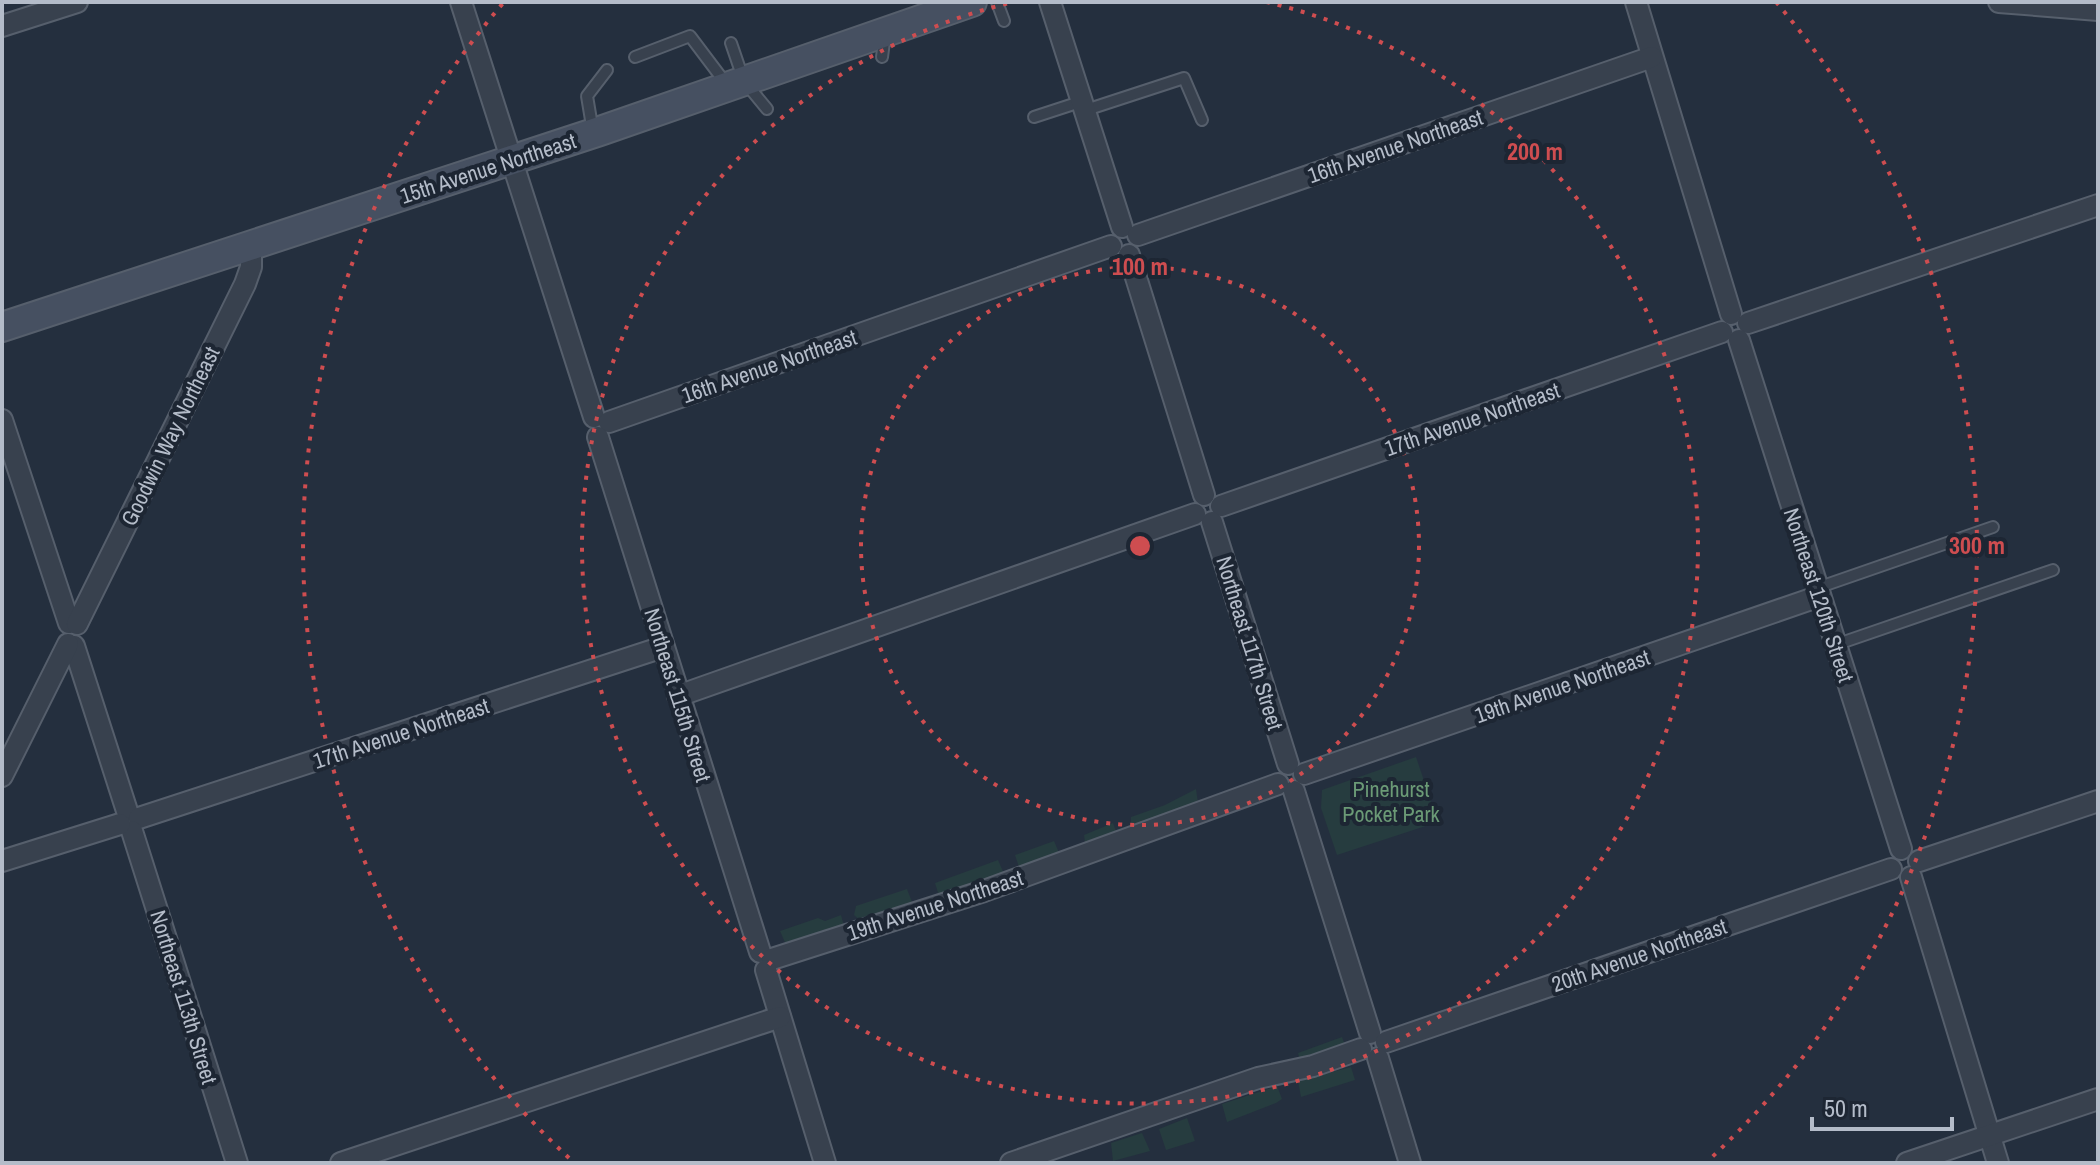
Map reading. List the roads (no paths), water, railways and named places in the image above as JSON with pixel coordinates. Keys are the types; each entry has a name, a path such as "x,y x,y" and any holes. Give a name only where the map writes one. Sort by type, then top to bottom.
{"street":[{"path":"2,26 77,2"},
{"name":"Northeast 115th Street","path":"461,2 600,425 663,647 766,960 780,1017 825,1163"},
{"name":"15th Avenue Northeast","path":"2,327 736,84 884,44 972,2"},
{"path":"1050,2 1130,231 1111,235 1120,251"},
{"name":"Northeast 120th Street","path":"1636,2 1735,327 1901,849"},
{"path":"1999,2 2098,10"},
{"name":"16th Avenue Northeast","path":"1130,231 1652,57"},
{"name":"17th Avenue Northeast","path":"678,696 1208,509 2098,205"},
{"name":"Goodwin Way Northeast","path":"73,623 245,284 251,267 251,246"},
{"name":"16th Avenue Northeast","path":"600,425 1120,251"},
{"name":"Northeast 117th Street","path":"1120,251 1208,509 1410,1163"},
{"path":"2,420 73,623 63,633 71,645 2,776"},
{"name":"19th Avenue Northeast","path":"766,960 984,891 1291,778 1818,592"},
{"name":"Northeast 113th Street","path":"71,645 130,821 237,1163"},
{"name":"17th Avenue Northeast","path":"2,861 663,647"},
{"path":"1998,1163 1915,869 1914,853 1901,849 1891,859 1891,869 1902,878 1915,869 2098,801"},
{"name":"20th Avenue Northeast","path":"1011,1163 1258,1078 1313,1066 1891,869"},
{"path":"341,1163 780,1017"},
{"path":"1907,1163 2098,1099"}],"lane":[{"path":"997,2 1004,21"},
{"path":"635,57 690,36 736,84 767,109"},
{"path":"731,43 736,84"},
{"path":"594,133 587,96 607,70"},
{"path":"1034,117 1184,78 1202,120"},
{"path":"1818,592 1993,527"},
{"path":"1835,645 2053,570"}],"park label":[{"name":"Pinehurst Pocket Park","path":"1391,802"}]}
